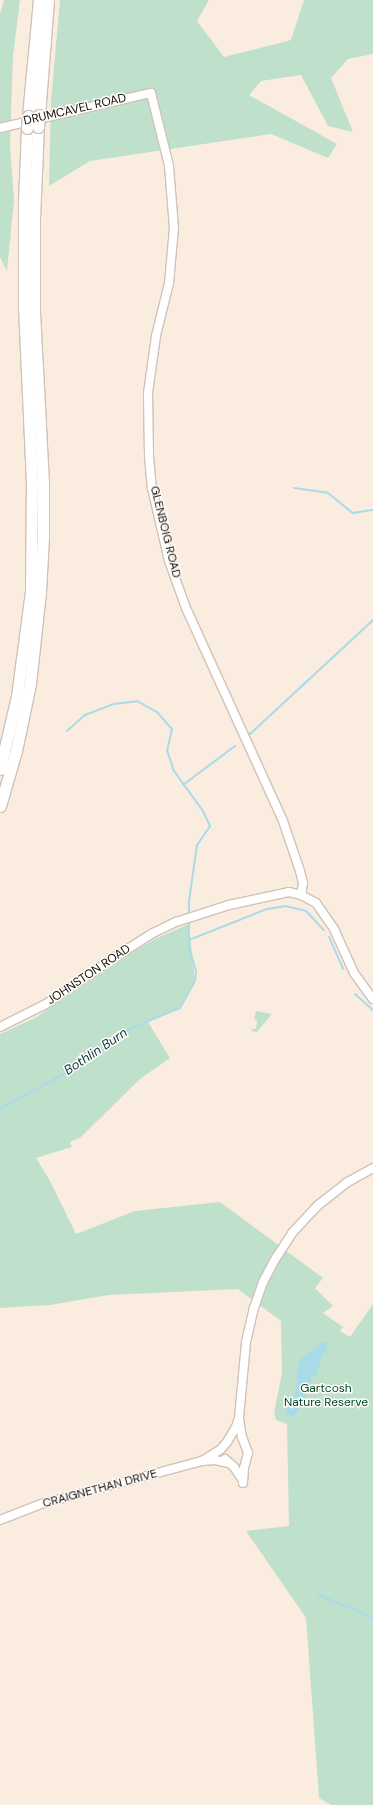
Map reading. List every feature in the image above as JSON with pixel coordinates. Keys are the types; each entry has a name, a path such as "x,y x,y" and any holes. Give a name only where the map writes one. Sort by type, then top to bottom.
{"highway":[{"path":"0,769 17,696 31,591 32,483 24,308 24,203 33,115 39,0"},
{"path":"33,115 48,0"},
{"path":"0,806 16,751 30,684 41,584 43,483 34,301 32,128"}],"street":[{"name":"DRUMCAVEL ROAD","path":"0,128 151,92"},
{"name":"GLENBOIG ROAD","path":"151,92 169,166 174,228 169,283 156,336 148,393 149,456 152,488 169,561 184,602 283,821 303,883 301,894"},
{"name":"JOHNSTON ROAD","path":"0,1027 46,1004 115,956 176,922 218,908 260,898 289,892 301,894"},
{"path":"301,894 316,903 328,920 354,973 373,999"},
{"path":"239,1418 226,1444 223,1457 230,1463 242,1481 245,1460 248,1453 239,1418 246,1342 254,1308 269,1270 292,1233 317,1206 346,1183 373,1168"},
{"path":"226,1444 235,1439 246,1445"},
{"name":"CRAIGNETHAN DRIVE","path":"202,1461 216,1453 226,1444"},
{"name":"CRAIGNETHAN DRIVE","path":"0,1520 41,1504 202,1461 215,1460 230,1463"},
{"path":"230,1463 239,1464 245,1460"}],"green space":[{"path":"4,0 20,0 13,56 10,145 14,200 7,271 0,257 0,14"},
{"path":"60,0 209,0 197,21 224,57 291,40 304,0 373,0 373,54 348,59 331,78 353,132 328,126 301,75 261,81 249,95 337,144 328,158 271,134 90,161 49,186 51,101"},
{"name":"Gartcosh Nature Reserve","path":"189,924 195,981 180,1008 148,1022 170,1058 140,1079 81,1137 70,1142 72,1147 36,1158 50,1181 76,1234 135,1211 220,1202 323,1278 315,1288 333,1306 323,1313 343,1327 340,1331 350,1337 373,1304 373,1805 331,1805 319,1798 306,1618 246,1531 289,1526 287,1424 276,1420 274,1413 282,1373 281,1321 238,1289 109,1295 50,1305 0,1308 0,1034 35,1018 128,955 155,939"},
{"path":"256,1011 272,1014 257,1032 252,1031 252,1029 256,1029 257,1020 254,1019"}],"water":[{"path":"324,1341 328,1344 327,1350 322,1355 317,1374 311,1379 306,1395 294,1418 284,1412 295,1395 297,1384 296,1377 300,1359"}],"waterway":[{"path":"294,488 328,493 353,513 373,510"},
{"path":"250,734 373,620"},
{"name":"Bothlin Burn","path":"67,731 85,715 114,704 137,701 157,712 172,729 167,750 174,771 203,811 210,826 197,845 189,901 189,915"},
{"path":"183,785 235,746"},
{"path":"189,940 267,909 285,906 306,911 324,930"},
{"name":"Bothlin Burn","path":"0,1109 85,1062 112,1044 127,1030 180,1008 195,981 196,971 189,948 189,919"},
{"path":"329,937 343,969"},
{"path":"355,994 373,1010"},
{"path":"317,1594 373,1618"}]}
